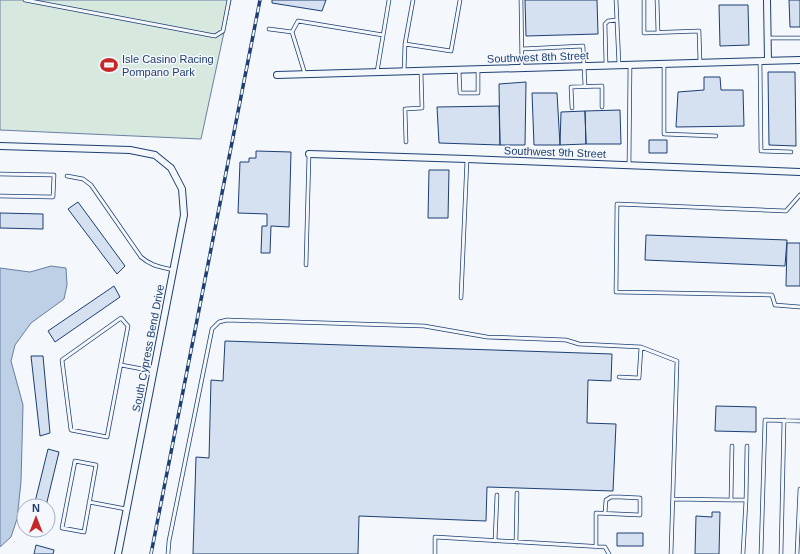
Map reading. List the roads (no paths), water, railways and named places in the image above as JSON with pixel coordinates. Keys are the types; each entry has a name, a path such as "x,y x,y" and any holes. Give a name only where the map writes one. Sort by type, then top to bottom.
{"street":[{"path":"767,0 768,61"},
{"name":"Southwest 8th Street","path":"277,75 800,60"},
{"name":"South Cypress Bend Drive","path":"0,146 130,150 155,155 171,168 182,189 184,215 118,554"},
{"name":"Southwest 9th Street","path":"309,154 800,172"}],"lane":[{"path":"25,0 216,36 223,30 229,0"},
{"path":"378,72 389,0"},
{"path":"404,72 405,44 413,0"},
{"path":"405,44 451,51 460,0"},
{"path":"521,0 522,68"},
{"path":"616,0 619,65"},
{"path":"644,0 644,33 699,31 700,63"},
{"path":"657,0 658,33"},
{"path":"606,66 605,24 608,21 617,20"},
{"path":"305,74 292,32 298,21 383,35"},
{"path":"269,29 292,32"},
{"path":"768,38 800,38"},
{"path":"522,48 583,46 585,86"},
{"path":"760,61 761,151 791,152"},
{"path":"664,64 664,134 716,136"},
{"path":"629,165 630,65"},
{"path":"459,70 460,93 478,93 478,69"},
{"path":"406,142 405,109 422,108 421,71"},
{"path":"572,108 571,87 585,86 602,86 602,107"},
{"path":"306,265 309,154"},
{"path":"461,298 467,159"},
{"path":"0,174 54,175 53,198 0,196"},
{"path":"68,176 83,179 91,185 141,257 147,263 173,270"},
{"path":"800,195 786,211 617,204 616,276 616,292 772,295 775,305 800,307"},
{"path":"121,318 128,326 121,365 107,437 71,430 62,360 121,318"},
{"path":"168,554 169,541 212,328 219,322 227,320 424,326 486,337 566,340 579,344 641,347 677,361 674,499 671,554"},
{"path":"619,377 639,378 641,347"},
{"path":"121,365 153,371"},
{"path":"761,554 765,420 800,421"},
{"path":"781,554 784,420"},
{"path":"731,500 732,446"},
{"path":"743,554 747,446"},
{"path":"75,461 96,466 90,502 84,532 62,528 75,461"},
{"path":"797,554 800,489"},
{"path":"516,542 517,493"},
{"path":"495,541 497,495"},
{"path":"596,547 596,513 640,515 640,498 611,497 606,500 605,513"},
{"path":"674,499 746,500"},
{"path":"90,502 126,509"},
{"path":"435,554 434,537 605,547 609,554"}],"water":[{"path":"51,266 66,268 67,285 64,299 31,323 15,345 11,361 23,405 21,482 19,498 16,498 16,522 11,537 0,547 0,268 30,272"}],"railway":[{"path":"151,554 260,0"}],"place":[{"name":"Isle Casino Racing Pompano Park","path":"109,65"}]}
